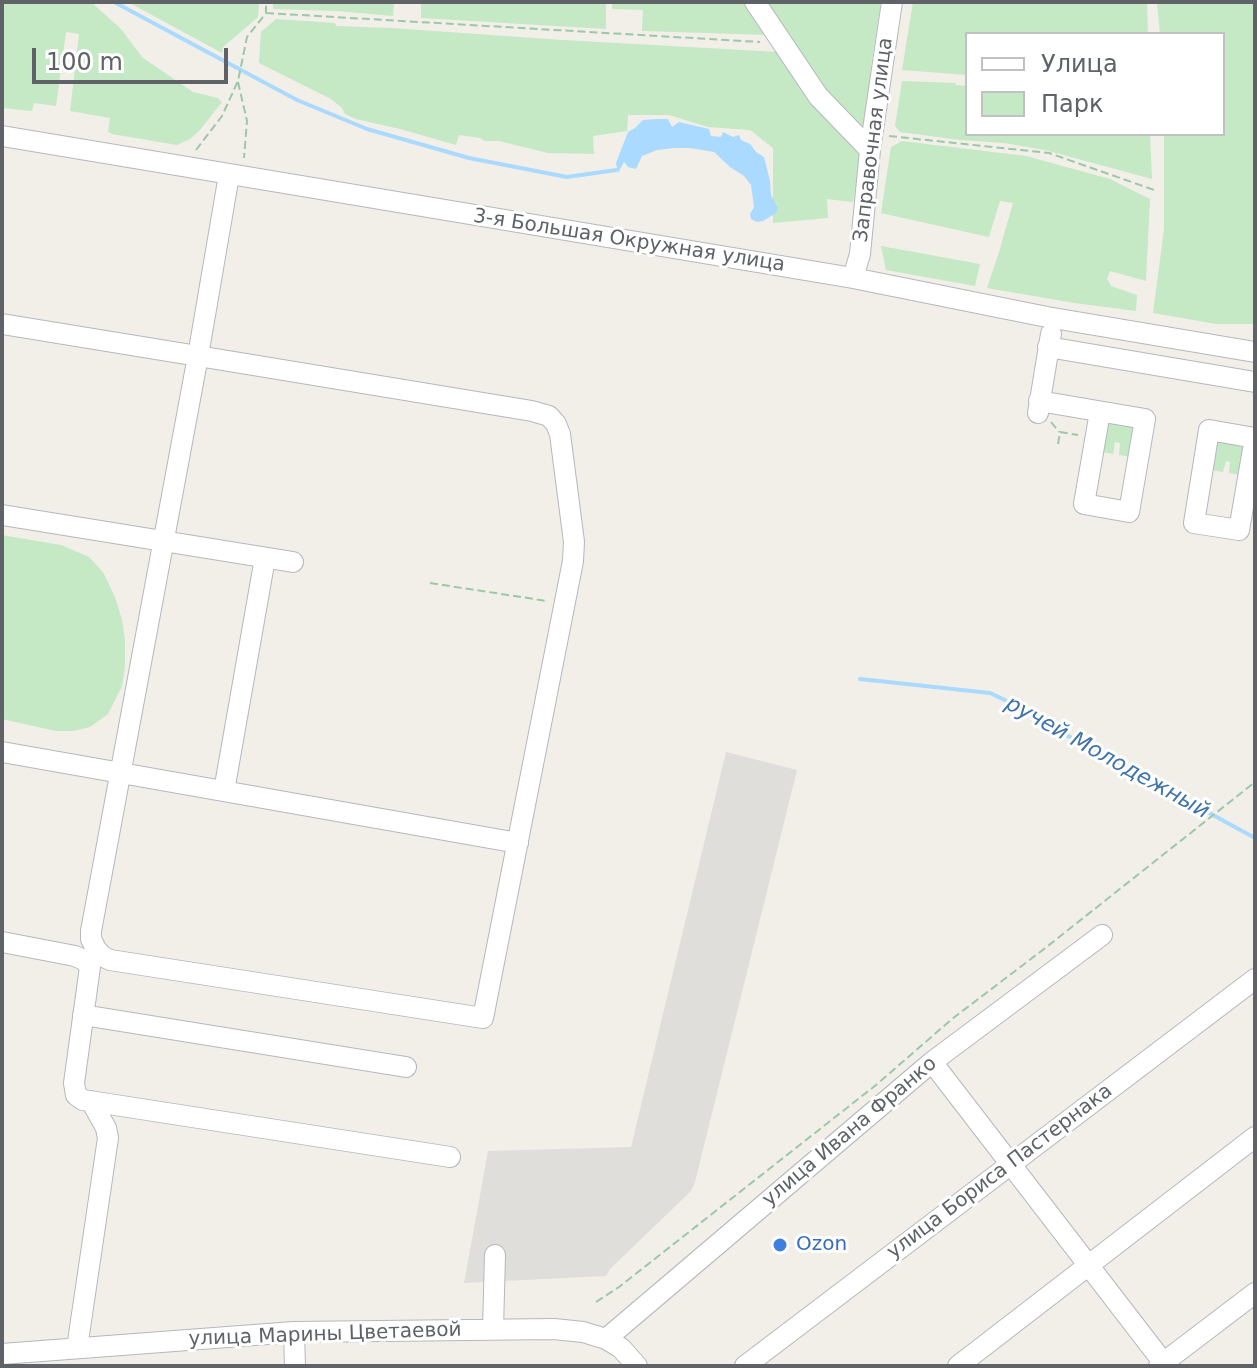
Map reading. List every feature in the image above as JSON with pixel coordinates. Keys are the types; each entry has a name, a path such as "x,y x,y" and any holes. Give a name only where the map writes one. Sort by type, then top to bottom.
{"street":[{"path":"755,2 818,96 871,142"},
{"name":"Заправочная улица","path":"853,278 860,254 871,142 892,2"},
{"name":"3-я Большая Окружная улица","path":"2,136 853,278 1053,318 1255,352"},
{"path":"2,324 198,356 532,411 549,416 556,424 560,434 574,542 573,561 483,1018 110,960 102,956 91,939 198,356 236,176"},
{"path":"1053,318 1048,347 1050,418 1100,412 1145,419 1129,512 1084,504 1100,412"},
{"path":"1048,347 1255,382"},
{"path":"1209,430 1255,438 1239,530 1194,523 1209,430"},
{"path":"2,515 293,562"},
{"path":"224,791 265,558"},
{"path":"2,752 518,843"},
{"name":"улица Ивана Франко","path":"606,1339 932,1062 1102,935"},
{"path":"2,942 75,956 90,967 74,1088 76,1095 83,1100 450,1157"},
{"name":"улица Бориса Пастернака","path":"745,1366 1255,979"},
{"path":"83,1015 406,1067"},
{"path":"932,1062 1163,1365 1255,1293"},
{"path":"77,1348 108,1138 91,1101"},
{"path":"958,1366 1255,1137"},
{"path":"493,1329 495,1255"},
{"name":"улица Марины Цветаевой","path":"2,1354 294,1332 568,1330 606,1339 621,1348 637,1366"},
{"path":"294,1332 295,1366"}],"path":[{"path":"182,167 222,116 238,81 247,37 266,13 266,2"},
{"path":"266,13 783,44"},
{"path":"236,176 247,121 238,81"},
{"path":"871,142 1049,153 1157,191"},
{"path":"1050,418 1095,438"},
{"path":"1050,418 1058,444"},
{"path":"430,583 565,604"},
{"path":"596,1302 876,1085 952,1019 1255,782"}],"shaded area":[{"path":"726,752 797,770 691,1191 606,1276 464,1283 488,1151 631,1147"}],"green space":[{"path":"2,2 91,2 121,29 143,58 193,92 218,98 222,102 200,130 177,145 112,134 108,132 110,118 70,111 79,34 66,32 56,106 34,103 32,111 2,108"},
{"path":"128,2 259,2 258,17 223,47 222,53"},
{"path":"273,2 394,2 393,16 273,9"},
{"path":"421,2 606,2 606,29 421,18"},
{"path":"612,2 750,2 769,35 642,31 643,10 612,9"},
{"path":"765,2 881,2 865,135 842,113"},
{"path":"913,2 1147,2 1148,32 965,32 965,75 902,70"},
{"path":"1157,2 1255,2 1255,324 1216,324 1153,313 1164,229 1164,136 1225,136 1225,32 1160,32"},
{"path":"276,19 335,23 336,26 778,52 862,153 853,202 827,199 828,218 773,223 773,148 750,130 708,127 669,115 628,115 627,131 593,136 594,154 548,153 459,135 456,145 356,119 345,114 331,99 259,63 261,32"},
{"path":"902,81 955,83 965,86 965,136 1150,136 1152,179 1045,150 900,132 895,126"},
{"path":"902,141 1026,156 1110,179 1150,199 1146,281 1110,271 1107,279 1111,286 1137,295 1136,311 987,288 1013,203 1000,201 989,237 881,213 891,147"},
{"path":"881,246 980,264 975,286 886,270"},
{"path":"1106,421 1137,426 1131,457 1119,455 1120,443 1115,442 1113,454 1101,452"},
{"path":"1216,439 1246,444 1241,475 1229,473 1230,462 1226,461 1223,472 1211,470"},
{"path":"2,535 61,545 89,557 103,572 115,597 125,641 122,686 108,714 90,727 56,731 2,719"}],"water":[{"path":"668,119 672,127 679,122 709,129 711,136 721,137 723,132 733,137 739,135 741,140 750,144 764,157 771,195 778,208 776,213 763,221 751,219 754,207 751,185 714,152 690,148 657,150 642,156 636,169 624,162 618,173 616,163 628,132 643,120"}],"waterway":[{"path":"114,2 297,100 367,129 469,158 567,177 616,170"},
{"name":"ручей Молодежный","path":"860,679 990,693 1255,838"}],"place":[{"name":"Ozon","path":"780,1245"}]}
